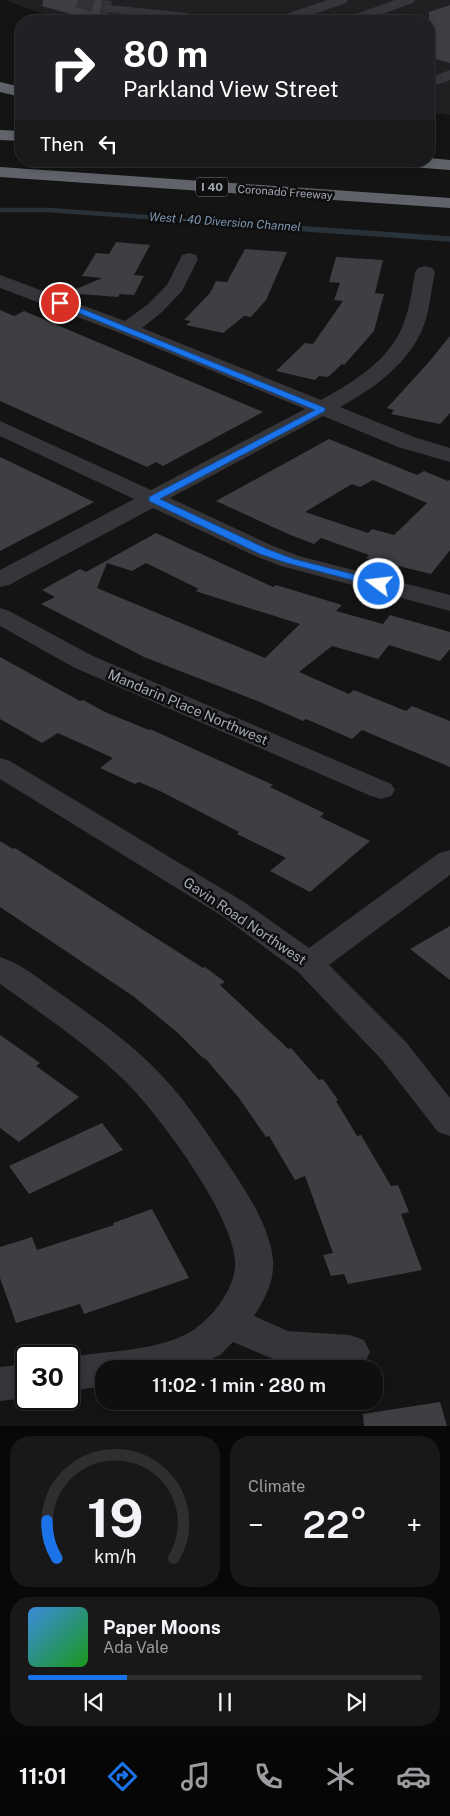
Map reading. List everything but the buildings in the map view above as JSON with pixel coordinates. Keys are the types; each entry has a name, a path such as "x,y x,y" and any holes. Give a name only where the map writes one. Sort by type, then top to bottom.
{"highway":[{"path":"0,87 15,91"},
{"path":"0,135 15,136"},
{"path":"435,156 450,157"},
{"path":"435,164 450,165"},
{"name":"Coronado Freeway","path":"0,172 450,204"},
{"path":"20,190 138,192 423,202"}],"street":[{"path":"297,15 341,0"},
{"path":"367,15 408,0"},
{"path":"435,81 450,75"},
{"path":"127,329 155,308 174,287 189,259"},
{"path":"0,580 322,410 354,391 377,373 399,351 411,332 425,272"},
{"path":"0,281 10,283 127,329 322,410 406,442 450,455"},
{"path":"0,428 264,552 290,561 450,603"},
{"name":"Mandarin Place Northwest","path":"0,616 84,662 381,790"},
{"name":"Gavin Road Northwest","path":"0,767 233,909 309,964 394,1051 450,1123"},
{"path":"309,964 450,860"},
{"path":"0,968 79,1023 137,1072 176,1116 235,1204 251,1243 254,1272 246,1298 228,1322 206,1343 176,1358 163,1360"},
{"path":"228,1322 285,1347 350,1352"},
{"path":"80,1372 95,1370"},
{"path":"0,1384 15,1382"}],"shaded area":[{"path":"4,0 450,0 450,115 435,113 435,15 48,15"}],"waterway":[{"name":"West I-40 Diversion Channel","path":"0,210 49,210 296,228"},
{"name":"West I-40 Diversion Channel","path":"279,227 450,239"}],"tunnel":[{"path":"78,0 110,9"}],"route":[{"path":"60,303 322,410 152,499 264,552 290,561 379,584"}]}
